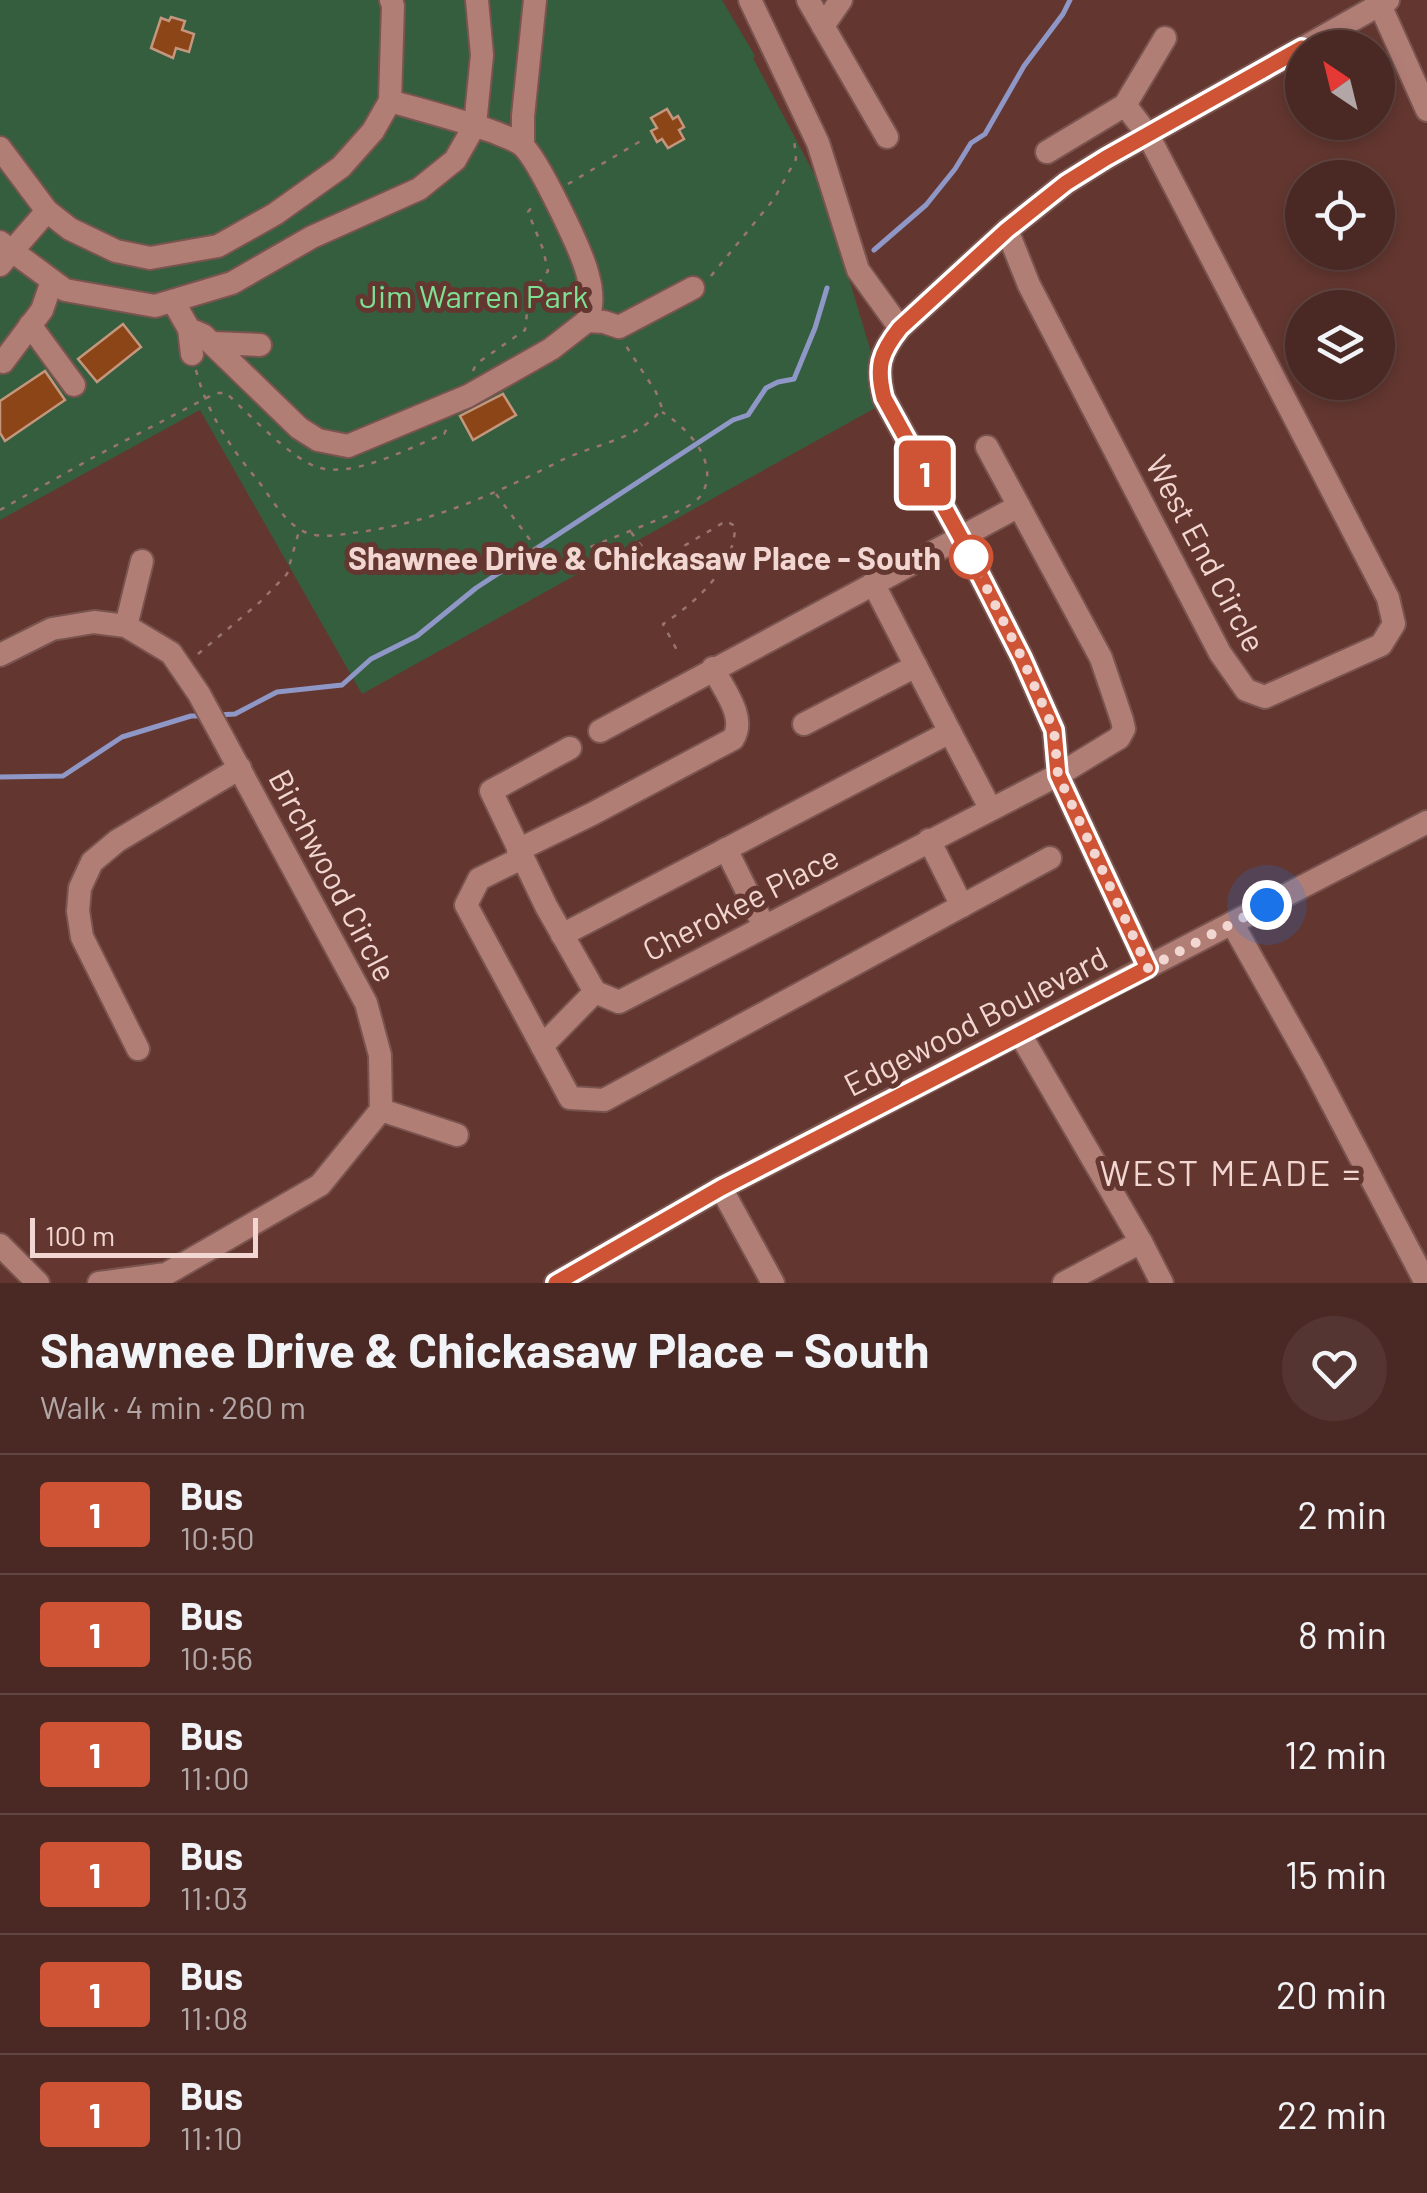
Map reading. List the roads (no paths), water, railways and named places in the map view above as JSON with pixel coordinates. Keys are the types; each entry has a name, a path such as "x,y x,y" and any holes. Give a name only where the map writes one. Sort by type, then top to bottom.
{"street":[{"path":"0,148 47,211 70,228 116,251 150,258 218,246 276,214 341,167 373,131 390,101 390,0"},
{"path":"47,211 4,253 64,290 155,306 232,284 296,246 419,189 455,160 474,125 482,55 478,0"},
{"path":"523,146 534,0"},
{"path":"750,0 818,142 858,270 900,328"},
{"path":"808,0 887,137"},
{"path":"823,26 841,0"},
{"path":"1335,30 1384,2 1427,110"},
{"path":"1047,152 1125,105 1166,38"},
{"path":"1148,968 1058,775 1054,730 960,536 884,398 880,364 888,343 900,328 1007,230 1066,183 1285,58"},
{"path":"202,348 240,373 299,428 318,440 348,446 458,401 551,348 587,321 592,296 588,274 551,194 523,146 474,125 390,101"},
{"name":"West End Circle","path":"1007,230 1029,284 1220,653 1246,690 1265,697 1381,646 1394,624 1388,598 1148,135 1125,105"},
{"path":"276,214 296,246"},
{"path":"3,362 42,310 52,281"},
{"path":"587,321 619,327 693,288"},
{"path":"173,300 189,328 203,335 202,348"},
{"path":"30,325 74,385"},
{"path":"202,348 260,345"},
{"path":"600,731 1019,506 987,447"},
{"name":"Cherokee Place","path":"596,992 619,1002 1058,775 1120,738 1124,730 1100,658 1019,506"},
{"path":"126,626 142,561"},
{"path":"873,583 990,808"},
{"name":"Birchwood Circle","path":"0,656 52,629 94,622 126,626 171,653 222,734 366,1003 380,1054 381,1110"},
{"path":"804,724 916,666"},
{"path":"714,668 738,719 733,738 480,879 466,905 570,1098 604,1100 1050,858"},
{"path":"562,934 950,732"},
{"path":"542,1046 596,992 520,854 492,792 570,748"},
{"path":"138,1049 82,937 80,888 92,862 117,841 240,768"},
{"name":"Edgewood Boulevard","path":"556,1283 721,1188 1427,822"},
{"path":"929,840 962,906"},
{"path":"726,849 764,926"},
{"path":"1232,923 1426,1283"},
{"path":"1020,1034 1162,1283"},
{"path":"99,1283 166,1274 320,1185 381,1110 457,1134"},
{"path":"721,1188 773,1283"},
{"path":"1064,1283 1141,1242"},
{"path":"0,1245 38,1283"}],"waterway":[{"path":"874,250 926,205 971,143 985,134 1024,66 1070,0"},
{"path":"218,715 235,714 277,692 342,685 371,659 417,636 476,588 733,420 748,415 766,388 794,379 827,288"},
{"path":"0,777 63,776 122,737 202,716"}],"place":[{"name":"Shawnee Drive & Chickasaw Place - South","path":"971,557"}],"district":[{"name":"WEST MEADE =","path":"1231,1172"}],"park label":[{"name":"Jim Warren Park","path":"474,295"}]}
